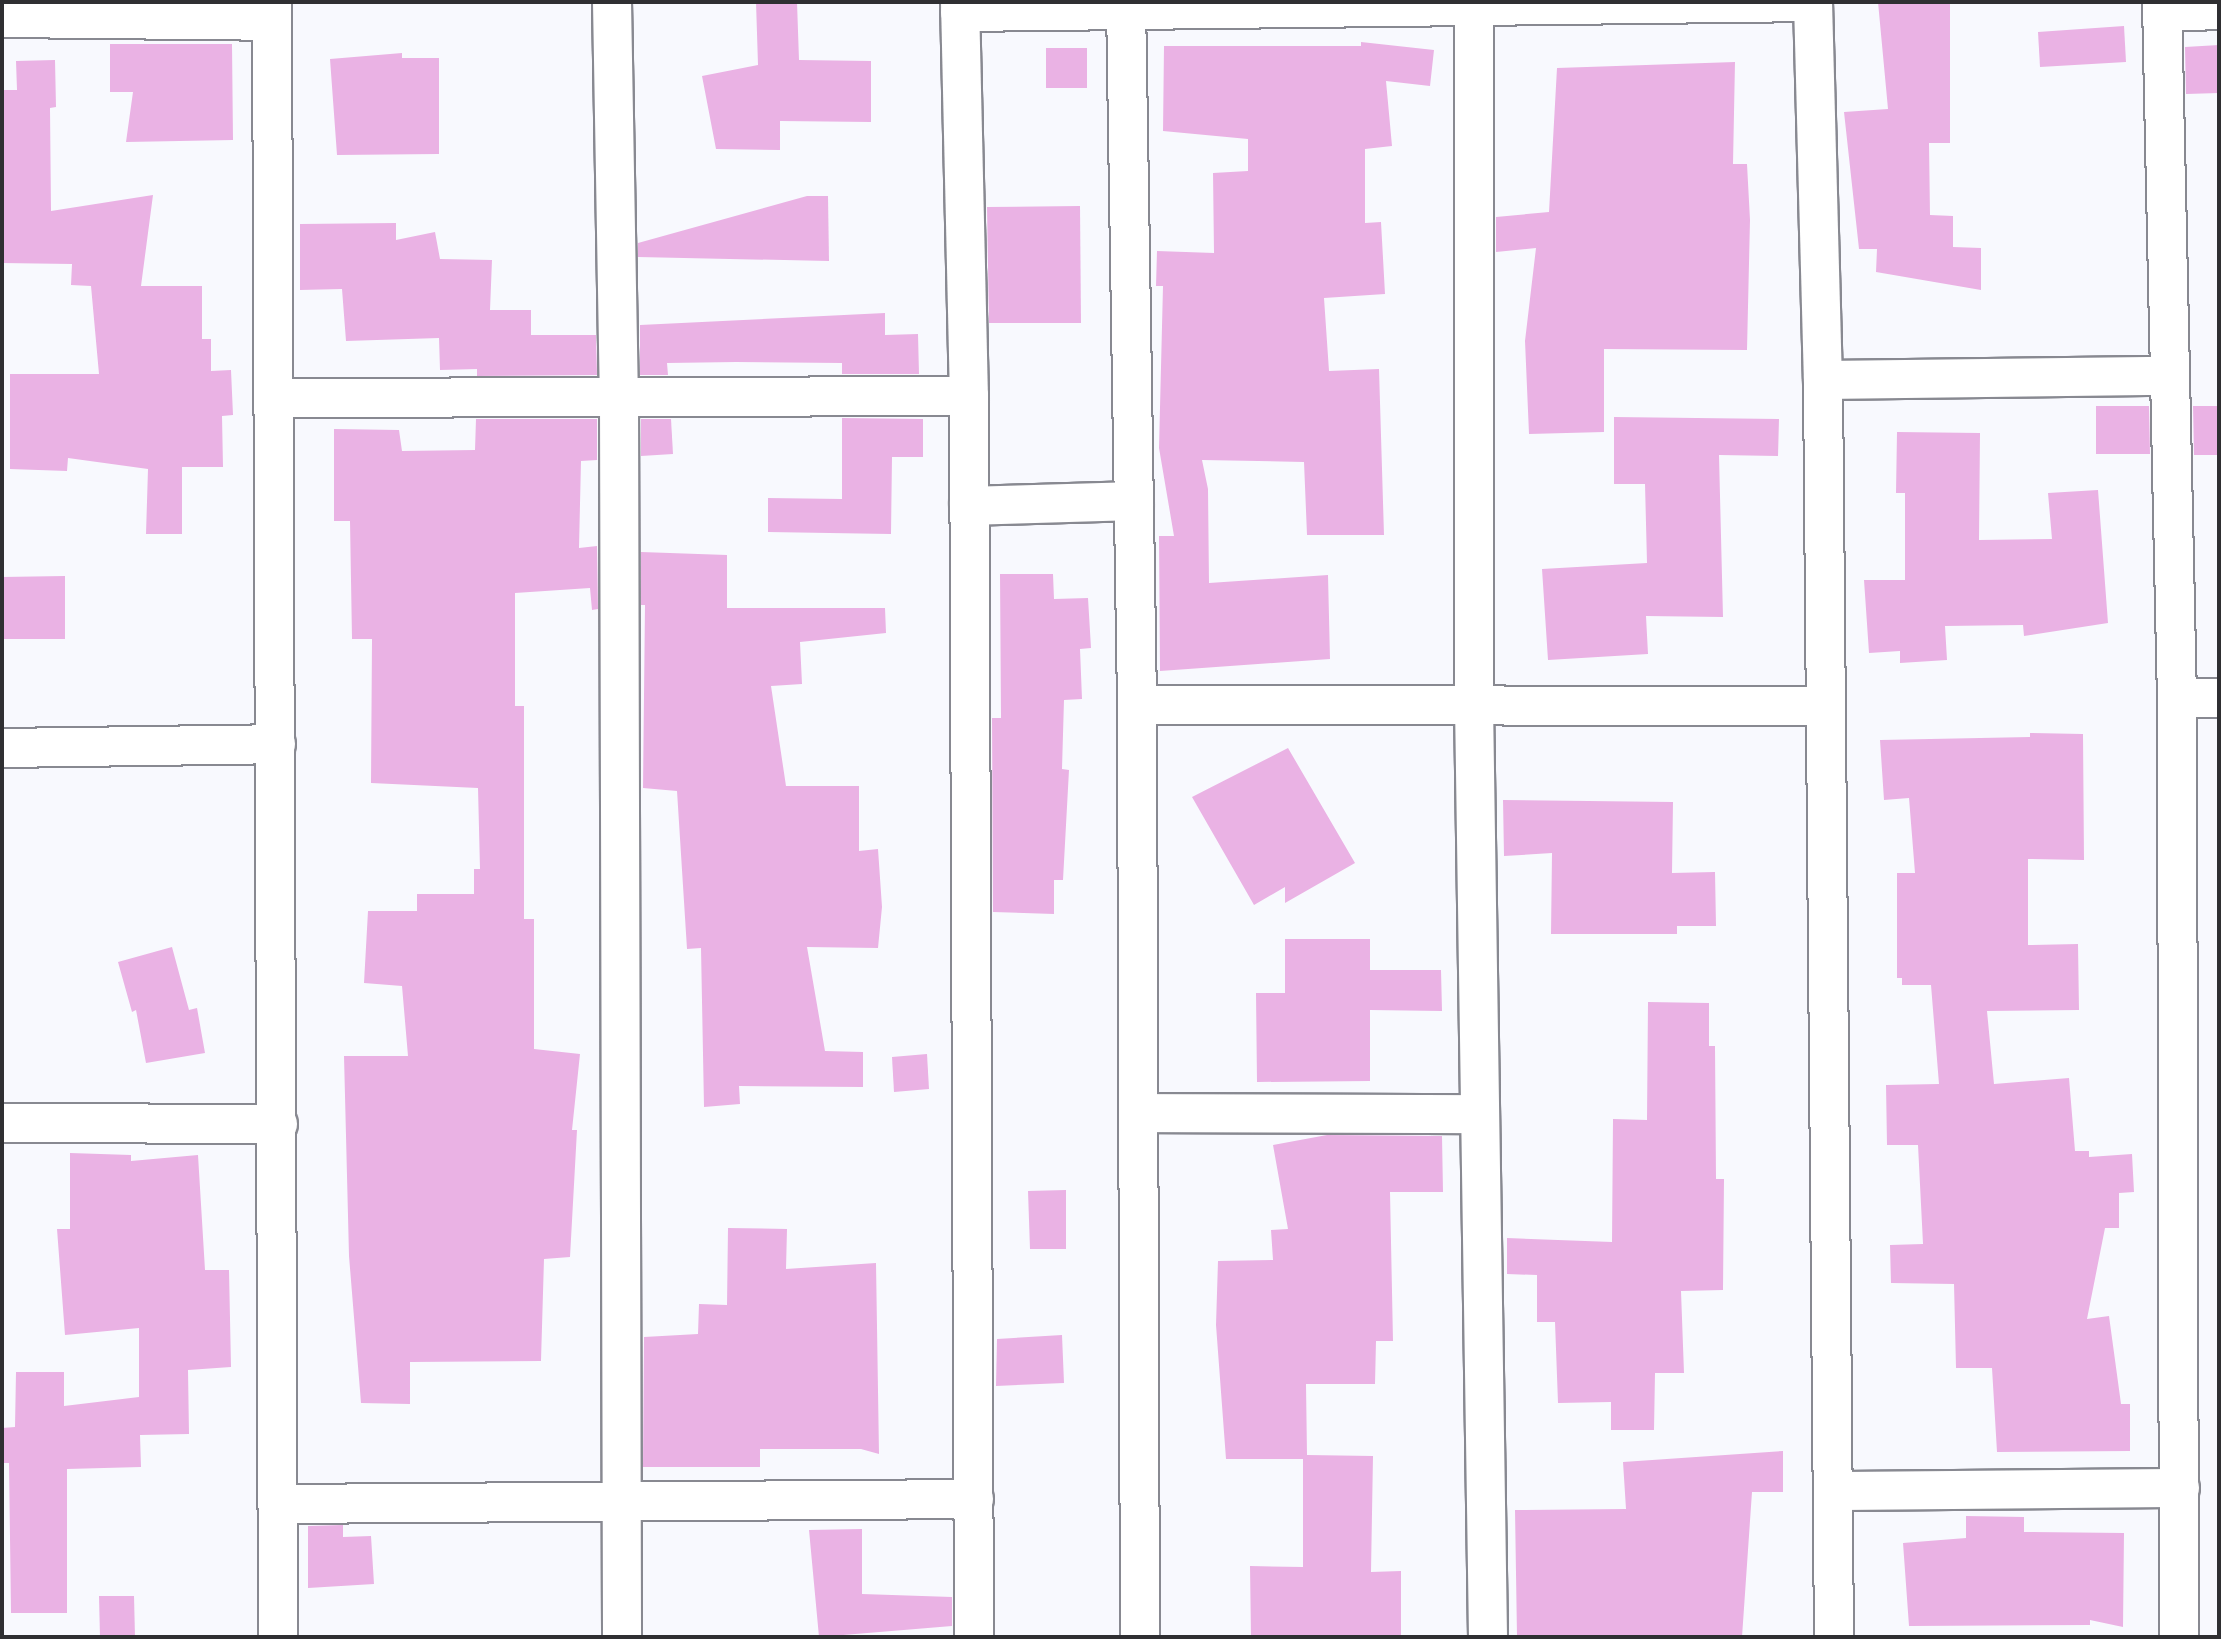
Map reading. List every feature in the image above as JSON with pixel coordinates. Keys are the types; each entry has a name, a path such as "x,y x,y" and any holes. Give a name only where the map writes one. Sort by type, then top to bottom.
{"street":[{"path":"612,2 618,399 622,1637"},
{"path":"974,1637 969,396 960,7 1813,2 1823,380 1835,1492 1834,1637"},
{"path":"1474,5 1474,705 1488,1637"},
{"path":"1126,6 1137,705 1140,1637"},
{"path":"2179,1637 2178,698 2162,7 2219,10"},
{"path":"2,18 272,12 278,1637"},
{"path":"1823,380 2169,376"},
{"path":"274,398 969,396"},
{"path":"969,506 1134,501"},
{"path":"2178,698 2219,698"},
{"path":"1137,705 1825,706"},
{"path":"2,748 276,744"},
{"path":"1139,1113 1480,1114"},
{"path":"2,1124 278,1124"},
{"path":"1835,1492 2180,1488"},
{"path":"279,1504 621,1504 974,1499"}],"building":[{"path":"756,2 797,2 799,60 871,61 871,122 780,121 780,150 716,149 702,76 758,65"},
{"path":"1878,2 1950,2 1950,143 1929,143 1930,215 1953,216 1953,247 1981,248 1981,290 1876,272 1877,249 1859,249 1844,112 1888,109"},
{"path":"2124,26 2126,62 2040,67 2038,32"},
{"path":"1361,42 1434,50 1430,86 1386,81 1392,146 1365,149 1365,223 1381,222 1385,294 1324,298 1329,371 1379,369 1384,535 1307,535 1304,462 1202,460 1208,489 1209,583 1328,575 1330,659 1160,671 1159,536 1174,536 1159,448 1163,286 1156,286 1157,251 1214,253 1213,173 1248,171 1248,139 1163,131 1164,46 1361,46"},
{"path":"110,44 232,44 233,140 126,142 133,92 110,92"},
{"path":"2219,45 2219,93 2186,94 2185,47"},
{"path":"1046,48 1087,48 1087,88 1046,88"},
{"path":"402,53 402,58 439,58 439,154 337,155 330,59"},
{"path":"55,60 56,107 50,108 51,211 153,195 141,286 202,286 202,339 211,339 211,371 231,370 233,415 222,416 223,467 182,467 182,534 146,534 148,469 68,458 67,471 10,469 10,374 99,374 91,286 71,285 72,264 2,263 2,90 17,90 16,61"},
{"path":"1735,62 1733,164 1747,164 1750,220 1747,350 1604,349 1604,432 1529,434 1525,341 1536,248 1496,252 1496,217 1549,212 1557,68"},
{"path":"807,196 828,196 829,261 638,257 638,243"},
{"path":"1080,206 1081,323 989,323 987,207"},
{"path":"396,223 396,240 435,232 440,259 492,260 490,310 531,310 531,335 596,335 597,375 477,376 477,369 440,370 439,338 346,341 342,289 300,290 300,224"},
{"path":"885,313 885,335 918,334 919,374 842,374 842,363 736,362 667,363 668,375 640,375 640,325"},
{"path":"2096,406 2149,406 2150,454 2096,454"},
{"path":"2193,406 2219,406 2219,455 2194,455"},
{"path":"1614,417 1779,419 1778,456 1719,455 1723,617 1646,616 1648,654 1548,660 1542,569 1647,563 1645,484 1614,484"},
{"path":"842,418 923,419 923,457 892,457 891,534 768,532 768,498 842,499"},
{"path":"476,419 597,419 597,460 581,461 579,548 597,546 598,609 592,610 590,588 515,593 515,706 524,706 524,919 534,919 534,1049 580,1054 572,1130 577,1130 570,1257 544,1259 541,1361 410,1362 410,1404 361,1403 349,1256 344,1056 408,1056 402,986 364,983 368,911 417,911 417,894 474,894 474,869 480,869 478,788 371,783 372,639 352,639 350,521 334,521 334,429 399,430 402,451 475,450"},
{"path":"641,419 671,419 673,454 641,456"},
{"path":"1897,432 1980,433 1979,540 2052,539 2048,493 2098,490 2108,623 2024,636 2023,625 1945,626 1947,660 1900,663 1900,651 1869,653 1864,580 1905,580 1905,493 1896,493"},
{"path":"641,552 727,555 727,608 885,608 886,633 800,642 802,684 771,686 786,786 859,786 859,851 878,849 882,907 878,948 807,947 825,1051 863,1052 863,1087 739,1086 740,1104 704,1107 701,948 687,949 677,791 643,788 645,605 641,605"},
{"path":"1000,574 1053,574 1054,599 1088,598 1091,648 1080,649 1082,699 1064,700 1062,769 1069,770 1063,880 1054,880 1054,914 993,912 992,718 1001,718"},
{"path":"65,576 65,639 2,639 2,577"},
{"path":"2030,733 2083,734 2084,860 2028,859 2028,945 2078,944 2079,1010 1987,1011 1994,1084 2069,1078 2075,1151 2089,1151 2089,1157 2132,1154 2134,1192 2119,1193 2119,1228 2105,1228 2087,1319 2109,1316 2121,1404 2130,1404 2130,1451 1997,1452 1992,1368 1956,1368 1954,1284 1891,1283 1890,1245 1923,1244 1918,1145 1887,1145 1886,1085 1939,1084 1931,985 1902,985 1902,978 1897,978 1897,873 1915,873 1909,798 1884,800 1880,740 2030,737"},
{"path":"1288,748 1355,863 1285,903 1285,887 1254,905 1192,797"},
{"path":"1503,800 1673,802 1672,873 1715,872 1716,926 1677,926 1677,934 1551,934 1552,853 1504,856"},
{"path":"1285,939 1370,939 1370,970 1441,970 1442,1011 1370,1010 1370,1081 1257,1082 1256,993 1285,993"},
{"path":"172,947 189,1010 197,1008 205,1053 146,1063 136,1010 132,1012 118,962"},
{"path":"1648,1002 1709,1003 1709,1046 1715,1046 1716,1179 1724,1179 1723,1290 1681,1291 1684,1373 1655,1373 1654,1430 1611,1430 1611,1402 1558,1403 1555,1322 1537,1322 1537,1275 1507,1274 1507,1238 1612,1242 1613,1119 1647,1120"},
{"path":"927,1054 929,1089 894,1092 892,1057"},
{"path":"1327,1135 1442,1136 1443,1192 1390,1192 1393,1341 1376,1341 1375,1384 1306,1384 1307,1455 1373,1456 1371,1572 1401,1571 1401,1637 1251,1637 1250,1566 1303,1567 1303,1459 1226,1459 1216,1325 1218,1261 1273,1260 1271,1230 1288,1229 1273,1145"},
{"path":"70,1153 131,1155 131,1161 198,1155 205,1270 229,1270 231,1367 188,1370 189,1434 140,1435 141,1467 67,1469 67,1613 11,1613 9,1463 2,1463 2,1428 15,1427 16,1372 64,1372 64,1406 139,1397 139,1328 65,1335 57,1229 70,1229"},
{"path":"1066,1190 1066,1249 1030,1249 1028,1191"},
{"path":"728,1228 787,1229 786,1269 876,1263 879,1454 861,1449 760,1449 760,1467 643,1467 644,1337 698,1334 699,1304 727,1305"},
{"path":"1062,1335 1064,1383 996,1386 997,1339"},
{"path":"1783,1451 1783,1492 1752,1492 1742,1637 1517,1637 1515,1510 1626,1509 1623,1462"},
{"path":"1966,1516 2024,1517 2024,1532 2124,1533 2123,1627 2090,1620 2090,1625 1909,1626 1903,1543 1966,1538"},
{"path":"343,1525 343,1537 371,1536 374,1584 308,1588 308,1526"},
{"path":"862,1529 862,1594 952,1597 952,1626 819,1637 809,1530"},
{"path":"99,1596 134,1596 135,1637 100,1637"}]}
